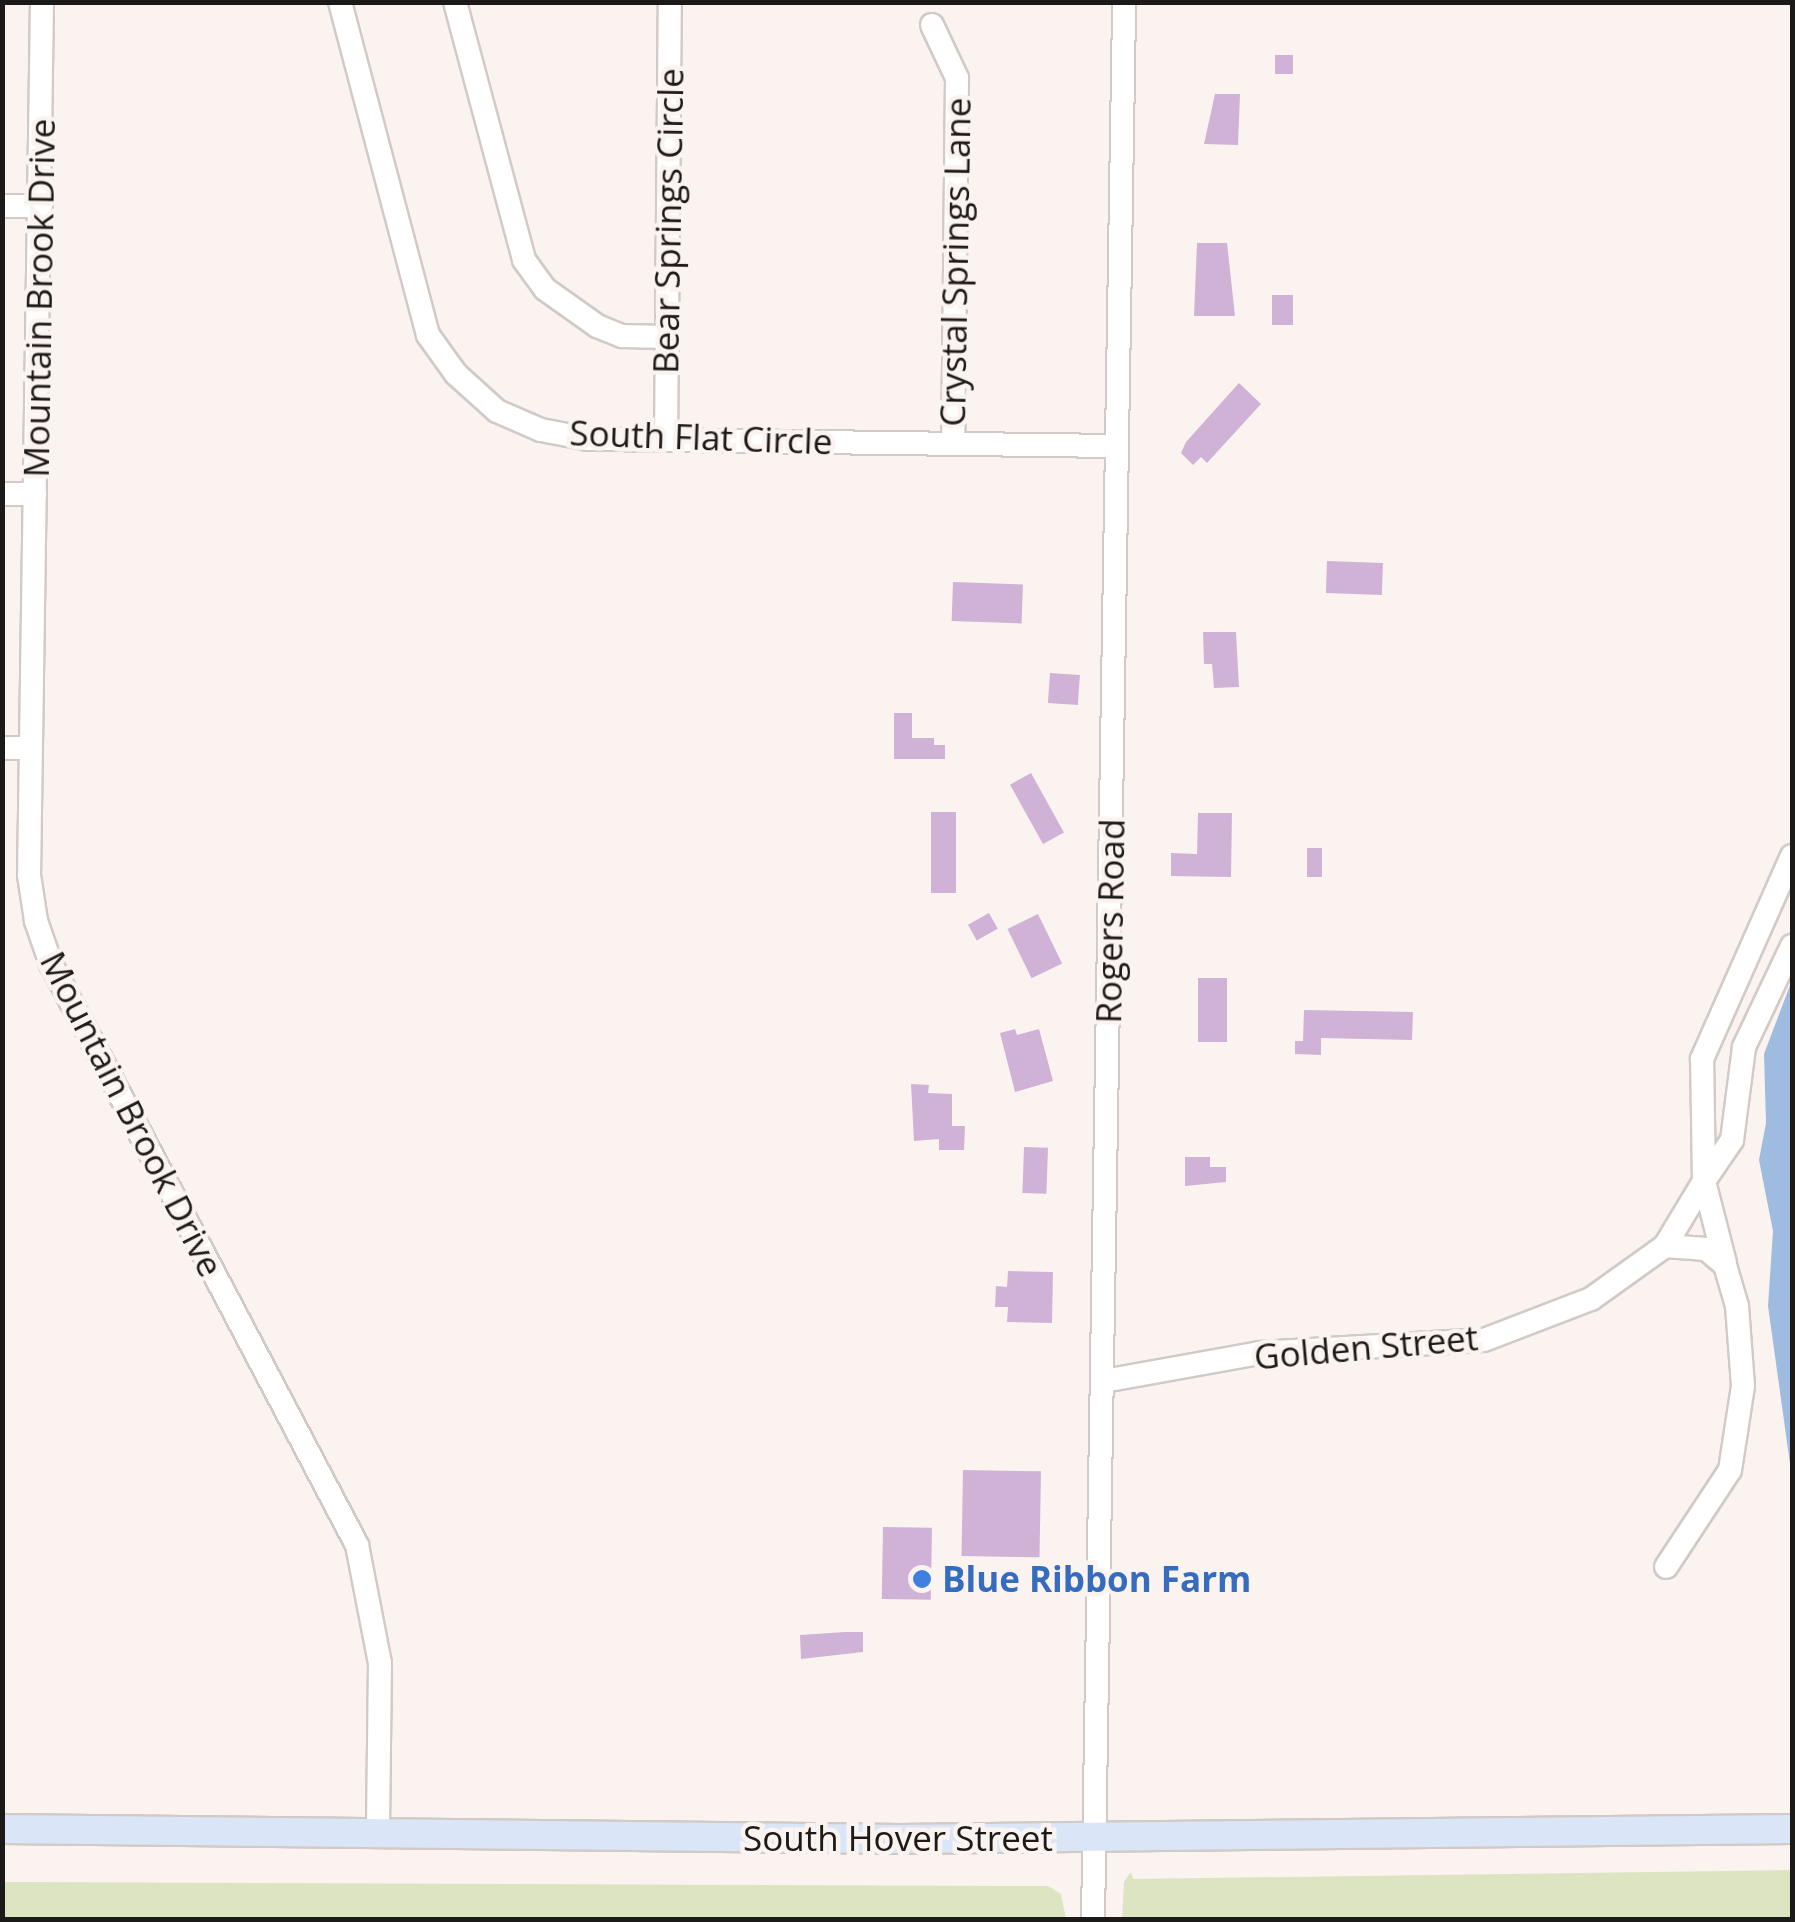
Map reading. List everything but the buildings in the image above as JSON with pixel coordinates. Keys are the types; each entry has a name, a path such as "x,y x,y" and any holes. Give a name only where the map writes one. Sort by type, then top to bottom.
{"main road":[{"name":"South Hover Street","path":"2,1830 1095,1839 1792,1829"}],"street":[{"name":"Mountain Brook Drive","path":"42,2 42,206 28,875 51,964 357,1544 380,1662 378,1832"},
{"name":"South Flat Circle","path":"340,2 412,289 428,335 456,374 497,410 541,430 588,439 1117,446"},
{"path":"455,2 524,260 545,289 596,326 622,336 666,337"},
{"name":"Bear Springs Circle","path":"666,440 670,2"},
{"name":"Rogers Road","path":"1094,1920 1124,2"},
{"name":"Crystal Springs Lane","path":"932,25 957,78 954,444"},
{"path":"2,206 42,206"},
{"path":"2,494 36,494"},
{"path":"2,748 30,748"},
{"path":"1666,1568 1725,1481 1738,1442 1742,1354 1704,1181 1702,1058 1792,856"},
{"name":"Golden Street","path":"1104,1381 1259,1353 1484,1340 1591,1299 1665,1246 1736,1130 1744,1046 1792,946"},
{"path":"1665,1246 1706,1249 1725,1265"}],"green space":[{"path":"1792,1870 1792,1919 1122,1919 1124,1882 1131,1872 1133,1879"},
{"path":"3,1882 1048,1886 1061,1894 1066,1919 3,1920"}],"water":[{"path":"1792,980 1792,1478 1768,1306 1773,1231 1759,1160 1766,1123 1764,1054"}],"place":[{"name":"Blue Ribbon Farm","path":"922,1579"}]}
